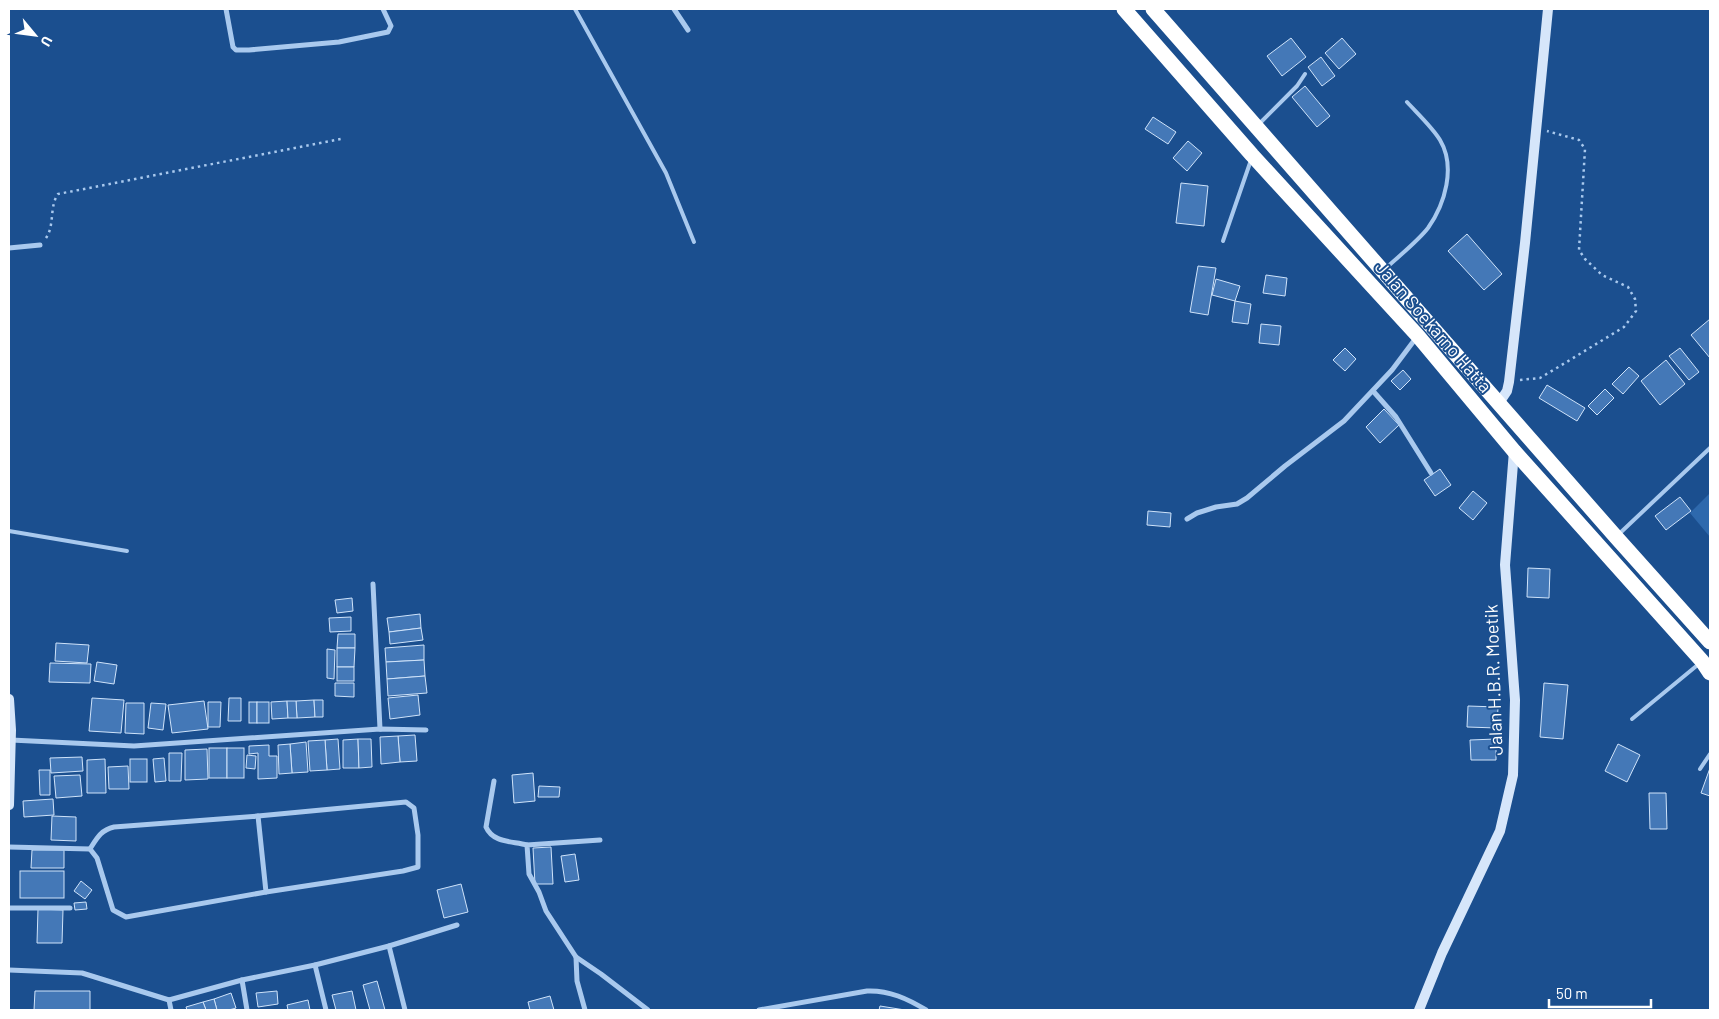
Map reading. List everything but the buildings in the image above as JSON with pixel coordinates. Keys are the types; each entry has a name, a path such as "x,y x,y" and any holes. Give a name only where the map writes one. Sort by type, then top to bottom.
{"highway":[{"name":"Jalan Soekarno Hatta","path":"1124,9 1252,155 1418,336 1514,450 1706,667"},
{"name":"Jalan Soekarno Hatta","path":"1154,9 1383,272 1710,642"}],"street":[{"path":"226,9 233,47 236,50 250,50 339,42 388,32 391,26 383,9"},
{"path":"674,9 688,30"},
{"path":"1499,403 1507,391 1510,382 1526,243 1548,9"},
{"path":"9,248 40,245"},
{"path":"1187,519 1208,509 1241,503 1285,466 1344,421 1392,370 1418,336"},
{"path":"1373,391 1396,417 1431,472"},
{"name":"Jalan H.B.R. Moetik","path":"1419,1010 1442,953 1500,831 1513,775 1515,700 1505,565 1514,450"},
{"path":"373,584 380,728"},
{"path":"9,699 11,740 9,805"},
{"path":"11,740 134,746 380,728 426,730"},
{"path":"494,780 486,827 488,832 497,839 527,845 600,840"},
{"path":"406,802 414,808 418,835 418,867 126,917 112,910 97,858 90,849 106,829 114,827 406,802"},
{"path":"258,816 266,892"},
{"path":"527,845 529,874 539,892 546,911 576,958 601,974 648,1010"},
{"path":"9,847 90,849"},
{"path":"9,908 70,908"},
{"path":"9,970 82,973 169,1000 242,980 315,965 389,946 457,925"},
{"path":"389,946 405,1010"},
{"path":"576,958 577,980 585,1010"},
{"path":"315,965 326,1010"},
{"path":"242,980 247,1010"},
{"path":"759,1010 877,991 908,999 926,1010"},
{"path":"169,1000 171,1010"}],"lane":[{"path":"575,9 666,173 694,242"},
{"path":"1256,126 1297,86 1305,74"},
{"path":"1383,272 1428,228 1439,208 1448,177 1448,164 1440,140 1407,102"},
{"path":"1223,241 1252,155"},
{"path":"1616,537 1710,448"},
{"path":"9,531 128,551"},
{"path":"1632,719 1706,667"},
{"path":"1700,769 1710,754"}],"path":[{"path":"1510,382 1540,378 1624,327 1636,311 1635,300 1628,288 1602,275 1585,259 1579,250 1585,149 1582,143 1579,140 1536,128"},
{"path":"40,245 50,231 53,202 58,194 342,139"}],"shaded area":[{"path":"1710,493 1710,537 1690,513"}]}
